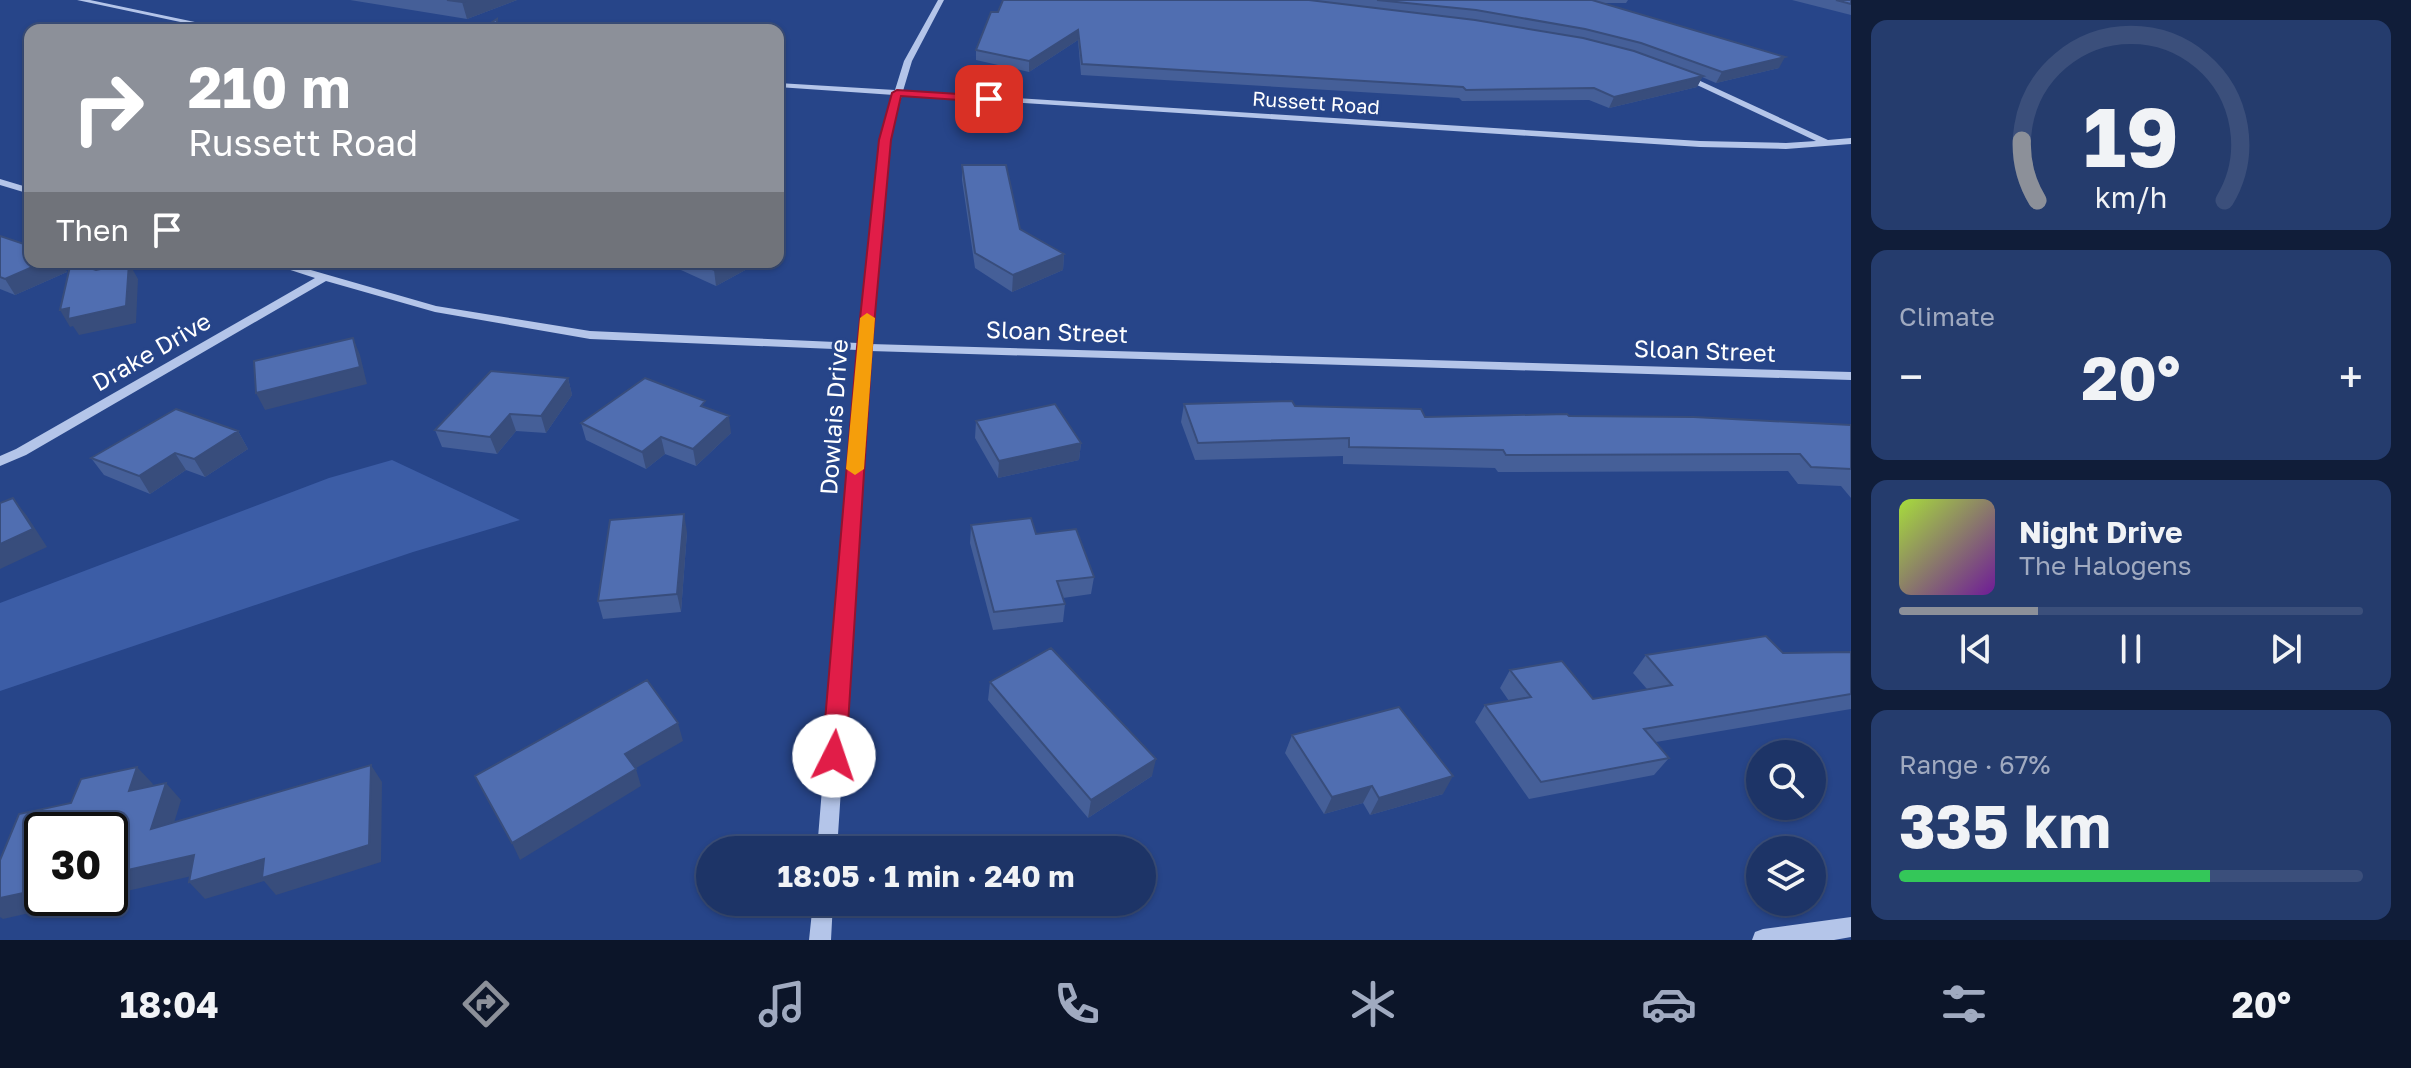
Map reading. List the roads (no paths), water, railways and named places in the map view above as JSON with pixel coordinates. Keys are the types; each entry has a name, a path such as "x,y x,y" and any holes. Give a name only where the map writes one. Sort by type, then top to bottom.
{"street":[{"path":"80,0 199,24"},
{"name":"Dowlais Drive","path":"828,836 864,347 885,140 908,61 941,0"},
{"path":"1668,70 1738,98 1827,143"},
{"name":"Russett Road","path":"784,85 1700,144 1786,146 1851,141"},
{"path":"0,182 24,189"},
{"name":"Sloan Street","path":"290,268 435,309 590,335 864,347 1851,376"},
{"name":"Drake Drive","path":"0,461 21,452 323,278"},
{"path":"820,940 822,916"},
{"path":"1763,940 1851,927"}]}
